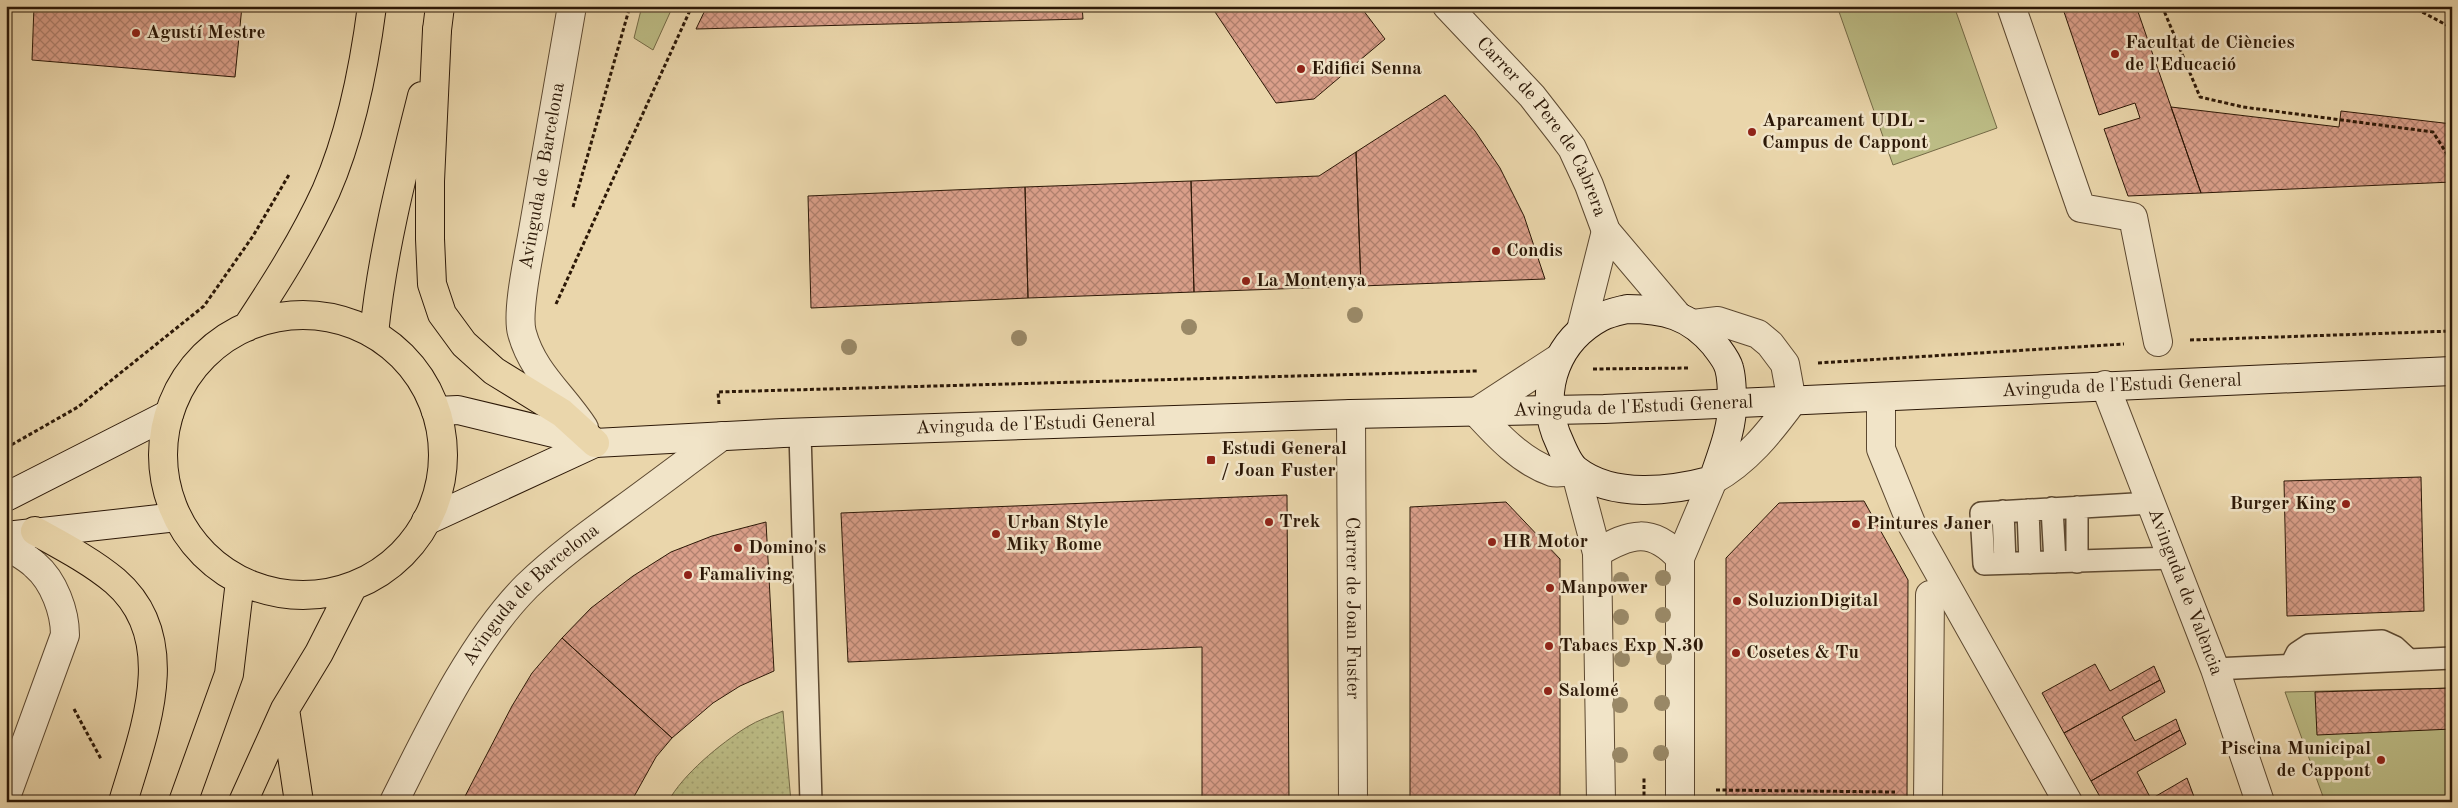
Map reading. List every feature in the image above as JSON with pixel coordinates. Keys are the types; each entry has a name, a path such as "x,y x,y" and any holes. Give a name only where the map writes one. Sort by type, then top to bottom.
{"main road":[{"path":"247,327 291,259 326,190 344,143 356,97 372,6"},
{"path":"374,334 380,281 391,221 441,14"},
{"path":"441,14 430,181 430,239 432,284 442,314 464,344 494,371 562,413 595,443"},
{"path":"311,315 344,321 374,334 412,366 426,388 436,411 442,439 442,467 437,495 426,521 412,542 395,560 353,586 326,593 296,595 267,591 220,569 203,554 177,518 166,484 163,449 169,414 181,387 198,362 220,341 247,327 278,317 311,315"},
{"path":"34,531 78,555 115,582 137,605 149,632 155,671 151,702 123,802"},
{"path":"183,802 229,674 240,580"},
{"path":"243,802 285,710 319,653 353,586"},
{"path":"285,710 299,802"}],"street":[{"name":"Avinguda de Barcelona","path":"572,6 524,284 521,331 531,359 548,382 568,403 595,443"},
{"name":"Carrer de Pere de Cabrera","path":"1447,6 1532,96 1572,148 1589,185 1606,231 1685,320 1710,340 1729,368"},
{"path":"2011,6 2081,208 2133,217 2158,342"},
{"name":"Carrer de Pere de Cabrera","path":"1581,330 1606,231"},
{"path":"1601,802 1597,553 1575,470 1562,449 1551,410 1549,391 1556,364 1581,330 1603,316 1627,309 1652,309 1685,320 1718,321 1758,334 1770,344 1785,364 1792,402"},
{"name":"Avinguda de l'Estudi General","path":"1476,412 1556,364"},
{"path":"1680,802 1680,558 1713,480 1727,434 1732,404 1729,368"},
{"name":"Avinguda de l'Estudi General","path":"436,411 458,410 595,443 800,433 1351,414 1792,402 2105,385 2452,371"},
{"name":"Avinguda de València","path":"2105,385 2215,670 2260,802"},
{"path":"1881,398 1881,449 1911,523 2068,802"},
{"name":"Avinguda de l'Estudi General","path":"1476,412 1511,447 1533,462 1554,472 1575,470 1600,482 1633,490 1685,488 1713,480 1737,465 1768,435 1792,402"},
{"path":"6,498 169,414"},
{"name":"Carrer de Joan Fuster","path":"1351,414 1353,802"},
{"name":"Avinguda de Barcelona","path":"394,802 426,739 477,651 501,616 527,586 575,545 722,436"},
{"name":"Avinguda de l'Estudi General","path":"426,521 595,443"},
{"path":"6,536 34,531 177,518"},
{"path":"1597,553 1616,541 1638,536 1653,537 1669,546 1680,558"},
{"path":"6,545 37,566 54,593 65,619 65,635 55,667 6,797"},
{"path":"1928,797 1930,595"}],"lane":[{"path":"800,433 811,802"},
{"path":"2151,503 1981,513 1984,564 2173,558"},
{"path":"2077,507 2077,562"},
{"path":"2052,508 2055,562"},
{"path":"2028,510 2030,563"},
{"path":"2215,670 2291,665 2297,653 2308,645 2382,641 2395,647 2409,660 2452,658"}],"path":[{"path":"571,216 630,6"},
{"path":"556,305 692,6"},
{"path":"2162,6 2200,97 2243,107 2433,132 2452,162"},
{"path":"2411,6 2452,28"},
{"path":"6,448 78,407 204,306 253,236 290,173"},
{"path":"1785,364 2158,342 2452,331"},
{"path":"1556,364 1729,368"},
{"path":"722,436 718,392 1484,370"},
{"path":"72,704 104,764"},
{"path":"1716,790 1928,797"}],"green space":[{"path":"642,6 673,6 653,50 634,38"},
{"path":"1837,6 1954,6 1997,128 1893,165"},
{"name":"Piscina Municipal de Cappont","path":"2452,688 2452,802 2325,802 2285,692"},
{"path":"783,711 791,802 668,802 692,771 714,751 751,725"}],"building":[{"name":"Agustí Mestre","path":"34,6 242,6 235,77 32,60"},
{"path":"707,6 1082,6 1083,19 696,29"},
{"name":"Edifici Senna","path":"1211,6 1360,6 1385,39 1314,99 1276,103"},
{"name":"Facultat de Ciències de l'Educació","path":"2062,6 2136,6 2201,193 2128,196 2104,129 2140,118 2135,103 2099,115"},
{"path":"1445,95 1475,131 1500,168 1524,216 1545,279 1361,286 1356,152"},
{"path":"2171,107 2339,127 2341,111 2452,124 2452,182 2201,193"},
{"path":"1356,152 1361,286 1194,292 1191,181 1319,176"},
{"path":"1191,181 1194,292 1028,298 1025,187"},
{"path":"1025,187 1028,298 811,308 808,196"},
{"path":"2421,477 2424,611 2287,616 2284,481"},
{"path":"1287,495 1289,802 1202,802 1202,647 848,662 841,513"},
{"path":"1864,501 1908,580 1907,802 1726,802 1726,558 1779,503"},
{"path":"1506,502 1560,559 1560,802 1410,802 1410,507"},
{"path":"766,522 774,671 740,686 713,703 672,738 562,638 591,608 633,576 671,552 712,536"},
{"path":"562,638 672,738 656,757 631,802 462,802 512,706 532,673"},
{"path":"2095,664 2110,691 2154,666 2160,680 2064,733 2042,693"},
{"path":"2160,680 2165,692 2122,717 2135,741 2176,719 2180,730 2091,781 2064,733"},
{"path":"2452,688 2452,729 2317,735 2315,692"},
{"path":"2180,730 2186,744 2137,772 2151,799 2145,802 2103,802 2091,781"},
{"path":"2187,778 2196,802 2145,802 2151,799"},
{"path":"2009,798 2023,802 1995,802 1996,801"}],"place":[{"name":"Agustí Mestre","path":"136,33"},
{"name":"Facultat de Ciències de l'Educació","path":"2115,54"},
{"name":"Edifici Senna","path":"1301,69"},
{"name":"Aparcament UDL - Campus de Cappont","path":"1752,132"},
{"name":"Condis","path":"1496,251"},
{"name":"La Montenya","path":"1246,281"},
{"name":"Estudi General / Joan Fuster","path":"1211,460"},
{"name":"Burger King","path":"2346,504"},
{"name":"Trek","path":"1269,522"},
{"name":"Pintures Janer","path":"1856,524"},
{"name":"Urban Style Miky Rome","path":"996,534"},
{"name":"HR Motor","path":"1492,542"},
{"name":"Domino's","path":"738,548"},
{"name":"Famaliving","path":"688,575"},
{"name":"Manpower","path":"1550,588"},
{"name":"SoluzionDigital","path":"1737,601"},
{"name":"Tabacs Exp N.30","path":"1549,646"},
{"name":"Cosetes & Tu","path":"1736,653"},
{"name":"Salomé","path":"1548,691"},
{"name":"Piscina Municipal de Cappont","path":"2381,760"}]}
